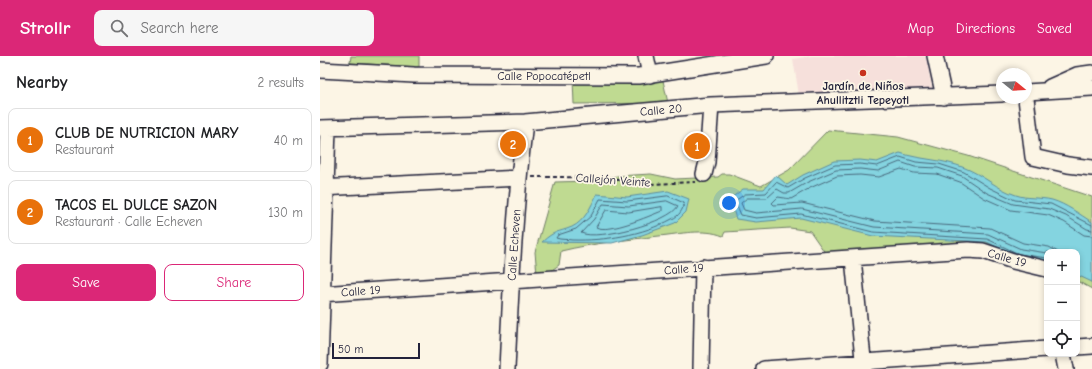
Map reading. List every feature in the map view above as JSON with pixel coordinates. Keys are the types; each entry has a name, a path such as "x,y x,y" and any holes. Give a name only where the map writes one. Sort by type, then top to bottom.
{"street":[{"path":"646,56 650,75"},
{"name":"Calle Popocatépetl","path":"320,70 414,75 639,76 766,56"},
{"path":"935,56 944,97"},
{"path":"1032,93 1077,76 1092,73"},
{"path":"1032,94 1092,88"},
{"name":"Calle 20","path":"324,128 525,122 711,106 996,94"},
{"path":"1030,104 1033,157 1068,165 1092,168"},
{"path":"704,174 707,162 711,106"},
{"name":"Calle Echeven","path":"507,369 518,178 525,122"},
{"path":"320,364 324,128"},
{"path":"323,188 518,178"},
{"name":"Calle 19","path":"321,294 968,250 983,251 1013,261 1044,268"},
{"path":"853,258 864,365"},
{"path":"701,369 703,267"},
{"path":"1080,347 1092,346"},
{"path":"764,369 864,365 1044,349"},
{"path":"1064,357 1066,369"}],"path":[{"name":"Callejón Veinte","path":"518,178 564,177 674,184 697,182 704,174"}],"shaded area":[{"name":"Jardín de Niños Ahullitztli Tepeyotl","path":"812,56 926,56 932,88 799,95 793,59"}],"green space":[{"path":"351,56 419,56 419,67 350,63"},
{"path":"662,76 668,103 574,104 573,79"},
{"path":"828,130 898,137 968,156 1092,197 1092,289 1080,283 1080,249 1044,249 1044,264 966,246 826,254 810,231 790,228 725,232 723,236 708,232 692,232 622,240 586,246 561,251 559,265 546,274 537,274 535,252 555,182 590,181 617,176 651,174 675,179 718,177 722,174 729,174 761,186 789,170"}],"water":[{"path":"900,153 949,163 978,174 996,186 1020,196 1047,199 1062,204 1092,222 1092,282 1080,276 1080,249 1044,249 1044,262 1018,258 987,242 873,236 801,218 756,222 736,219 730,199 743,189 764,189 776,175 787,185 803,175 834,161 860,160 877,162"},
{"path":"668,191 689,199 686,212 675,223 642,235 612,243 542,242 553,234 572,227 581,221 597,194 627,197"}],"place":[{"name":"Jardín de Niños Ahullitztli Tepeyotl","path":"863,73"},
{"name":"TACOS EL DULCE SAZON","path":"513,144"},
{"name":"CLUB DE NUTRICION MARY","path":"697,146"}]}
